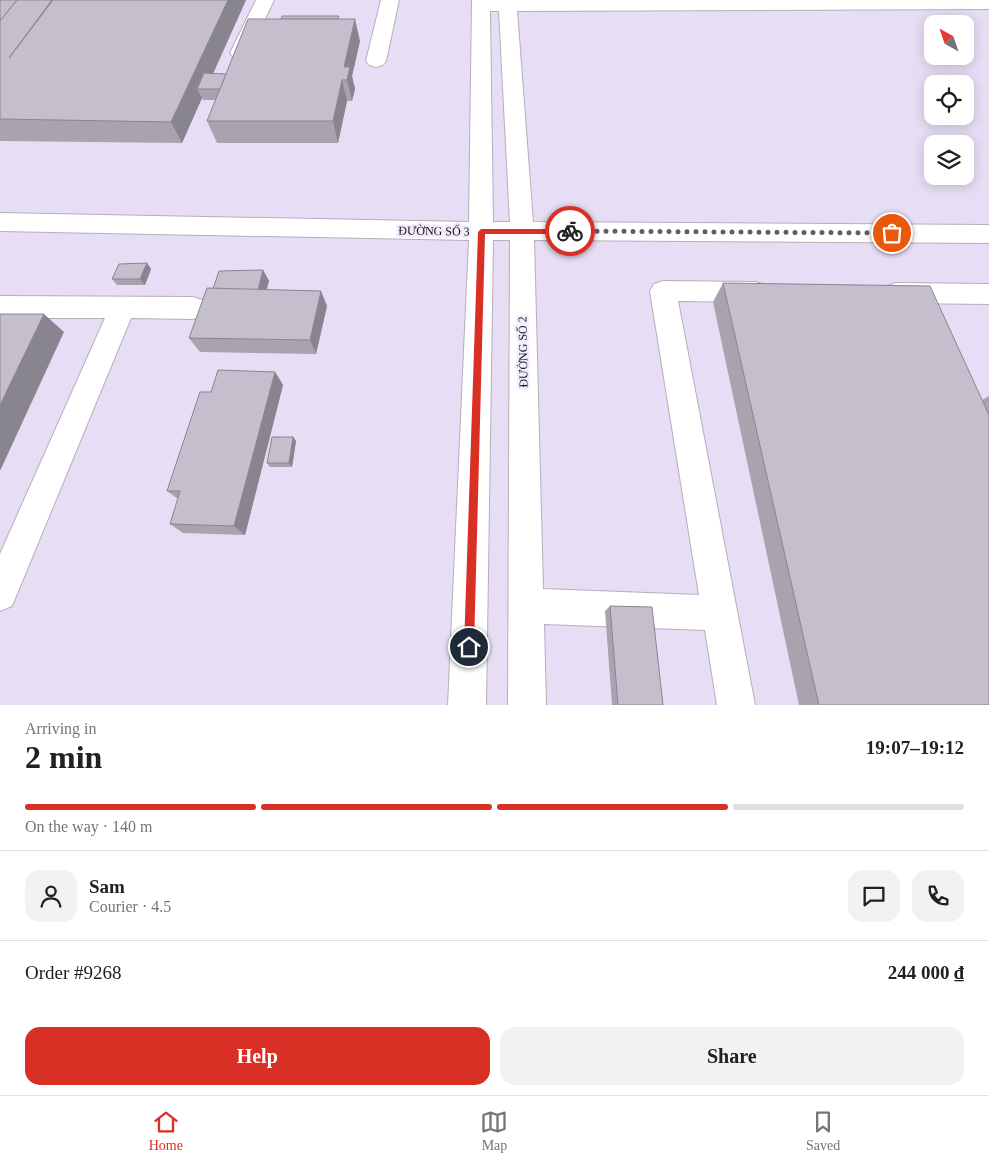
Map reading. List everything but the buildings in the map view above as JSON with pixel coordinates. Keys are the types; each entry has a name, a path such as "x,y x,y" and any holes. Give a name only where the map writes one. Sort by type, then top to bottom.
{"street":[{"path":"234,66 265,0"},
{"path":"376,61 390,0"},
{"path":"468,705 481,232 494,3 989,4"},
{"name":"ĐƯỜNG SỐ 2","path":"494,3 522,231 528,705"},
{"name":"ĐƯỜNG SỐ 3","path":"0,222 481,232 989,234"},
{"path":"736,705 663,291 782,292"},
{"path":"870,293 989,294"},
{"path":"0,307 193,308"},
{"path":"0,594 122,309"},
{"path":"526,606 720,613"}],"shaded area":[{"path":"0,0 989,0 989,705 0,705"}],"way so far":[{"path":"570,231 892,233"}],"route":[{"path":"469,647 481,232 570,231"}]}
